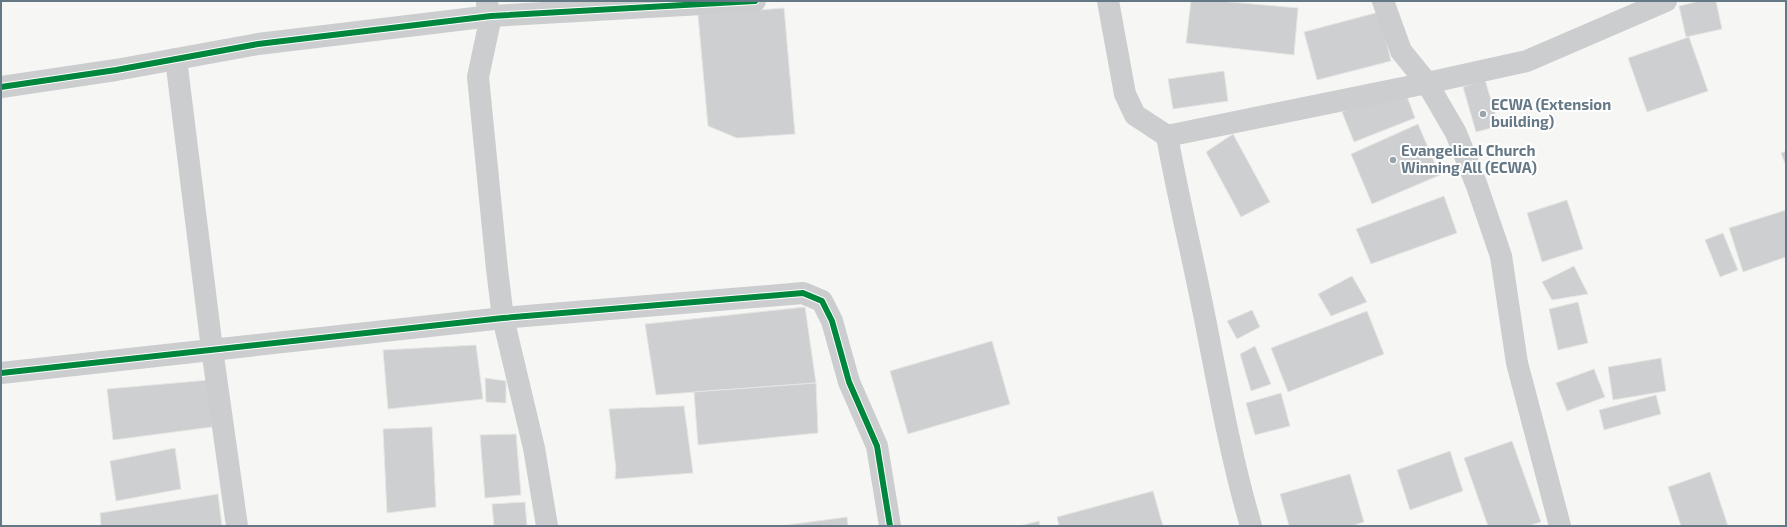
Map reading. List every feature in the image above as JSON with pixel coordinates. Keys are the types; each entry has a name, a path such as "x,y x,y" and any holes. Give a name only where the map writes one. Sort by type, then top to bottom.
{"street":[{"path":"1,87 176,60 258,44 488,8 756,1"},
{"path":"1108,1 1124,94 1135,115 1167,136 1428,83 1527,61 1666,1"},
{"path":"1383,1 1400,51 1428,83 1456,133 1477,186 1501,256 1517,363 1560,526"},
{"path":"488,8 478,77 486,168 503,318 534,448 547,526"},
{"path":"176,60 212,350 237,526"},
{"path":"1167,136 1175,182 1187,230 1239,484 1251,526"},
{"path":"1,373 503,318 803,293 822,301 832,321 849,382 877,446 890,526"}],"building":[{"path":"1191,1 1220,1 1298,8 1294,55 1186,43"},
{"path":"1700,1 1716,1 1722,29 1686,37 1679,6"},
{"path":"784,8 795,134 737,138 708,126 698,15"},
{"path":"1379,12 1391,61 1317,80 1304,32"},
{"path":"1689,37 1708,91 1647,112 1628,58"},
{"path":"1224,71 1228,101 1173,109 1168,79"},
{"path":"1485,80 1499,126 1476,132 1463,87"},
{"path":"1404,88 1415,118 1354,142 1342,112"},
{"path":"1418,124 1440,175 1372,204 1351,154"},
{"path":"1233,134 1270,202 1241,217 1206,152"},
{"path":"1786,151 1786,166 1781,153"},
{"path":"1444,196 1457,233 1371,264 1356,229"},
{"path":"1567,200 1583,249 1542,262 1527,213"},
{"path":"1786,210 1786,257 1743,272 1729,228"},
{"path":"1723,233 1738,270 1720,277 1705,240"},
{"path":"1574,266 1588,294 1552,300 1542,282"},
{"path":"1352,276 1367,302 1331,316 1318,294"},
{"path":"1578,302 1588,343 1558,350 1549,309"},
{"path":"805,307 816,383 656,395 645,324"},
{"path":"1252,310 1260,327 1237,339 1227,321"},
{"path":"1367,311 1384,354 1288,392 1271,348"},
{"path":"992,341 1010,404 908,434 890,371"},
{"path":"476,345 483,399 388,409 383,350"},
{"path":"1255,346 1271,384 1251,391 1240,354"},
{"path":"1661,358 1666,391 1613,400 1608,367"},
{"path":"1594,369 1605,397 1567,411 1556,383"},
{"path":"485,378 506,381 506,403 486,402"},
{"path":"209,380 212,427 113,440 107,389"},
{"path":"816,383 818,433 698,445 694,392"},
{"path":"1281,393 1290,426 1255,435 1246,403"},
{"path":"1656,395 1661,414 1604,430 1599,410"},
{"path":"684,406 693,473 615,479 616,469 609,409"},
{"path":"432,427 436,507 387,513 383,429"},
{"path":"516,434 521,495 485,498 480,435"},
{"path":"1512,441 1541,522 1528,526 1488,526 1464,458"},
{"path":"175,448 181,489 116,501 110,461"},
{"path":"1450,451 1463,491 1410,510 1397,470"},
{"path":"1710,472 1728,526 1681,526 1668,487"},
{"path":"1350,474 1364,522 1352,526 1289,526 1280,494"},
{"path":"1153,491 1163,526 1059,526 1057,517"},
{"path":"218,494 222,526 101,526 100,513"},
{"path":"525,502 527,526 494,526 492,504"},
{"path":"847,517 848,526 780,526"},
{"path":"1039,521 1040,526 1019,526"}],"cycle path":[{"path":"1,87 116,70 258,44 491,16 755,1"},
{"path":"1,373 503,318 803,293 822,301 832,321 849,382 877,446 890,526"}],"place":[{"name":"ECWA (Extension building)","path":"1483,114"},
{"name":"Evangelical Church Winning All (ECWA)","path":"1393,160"}]}
